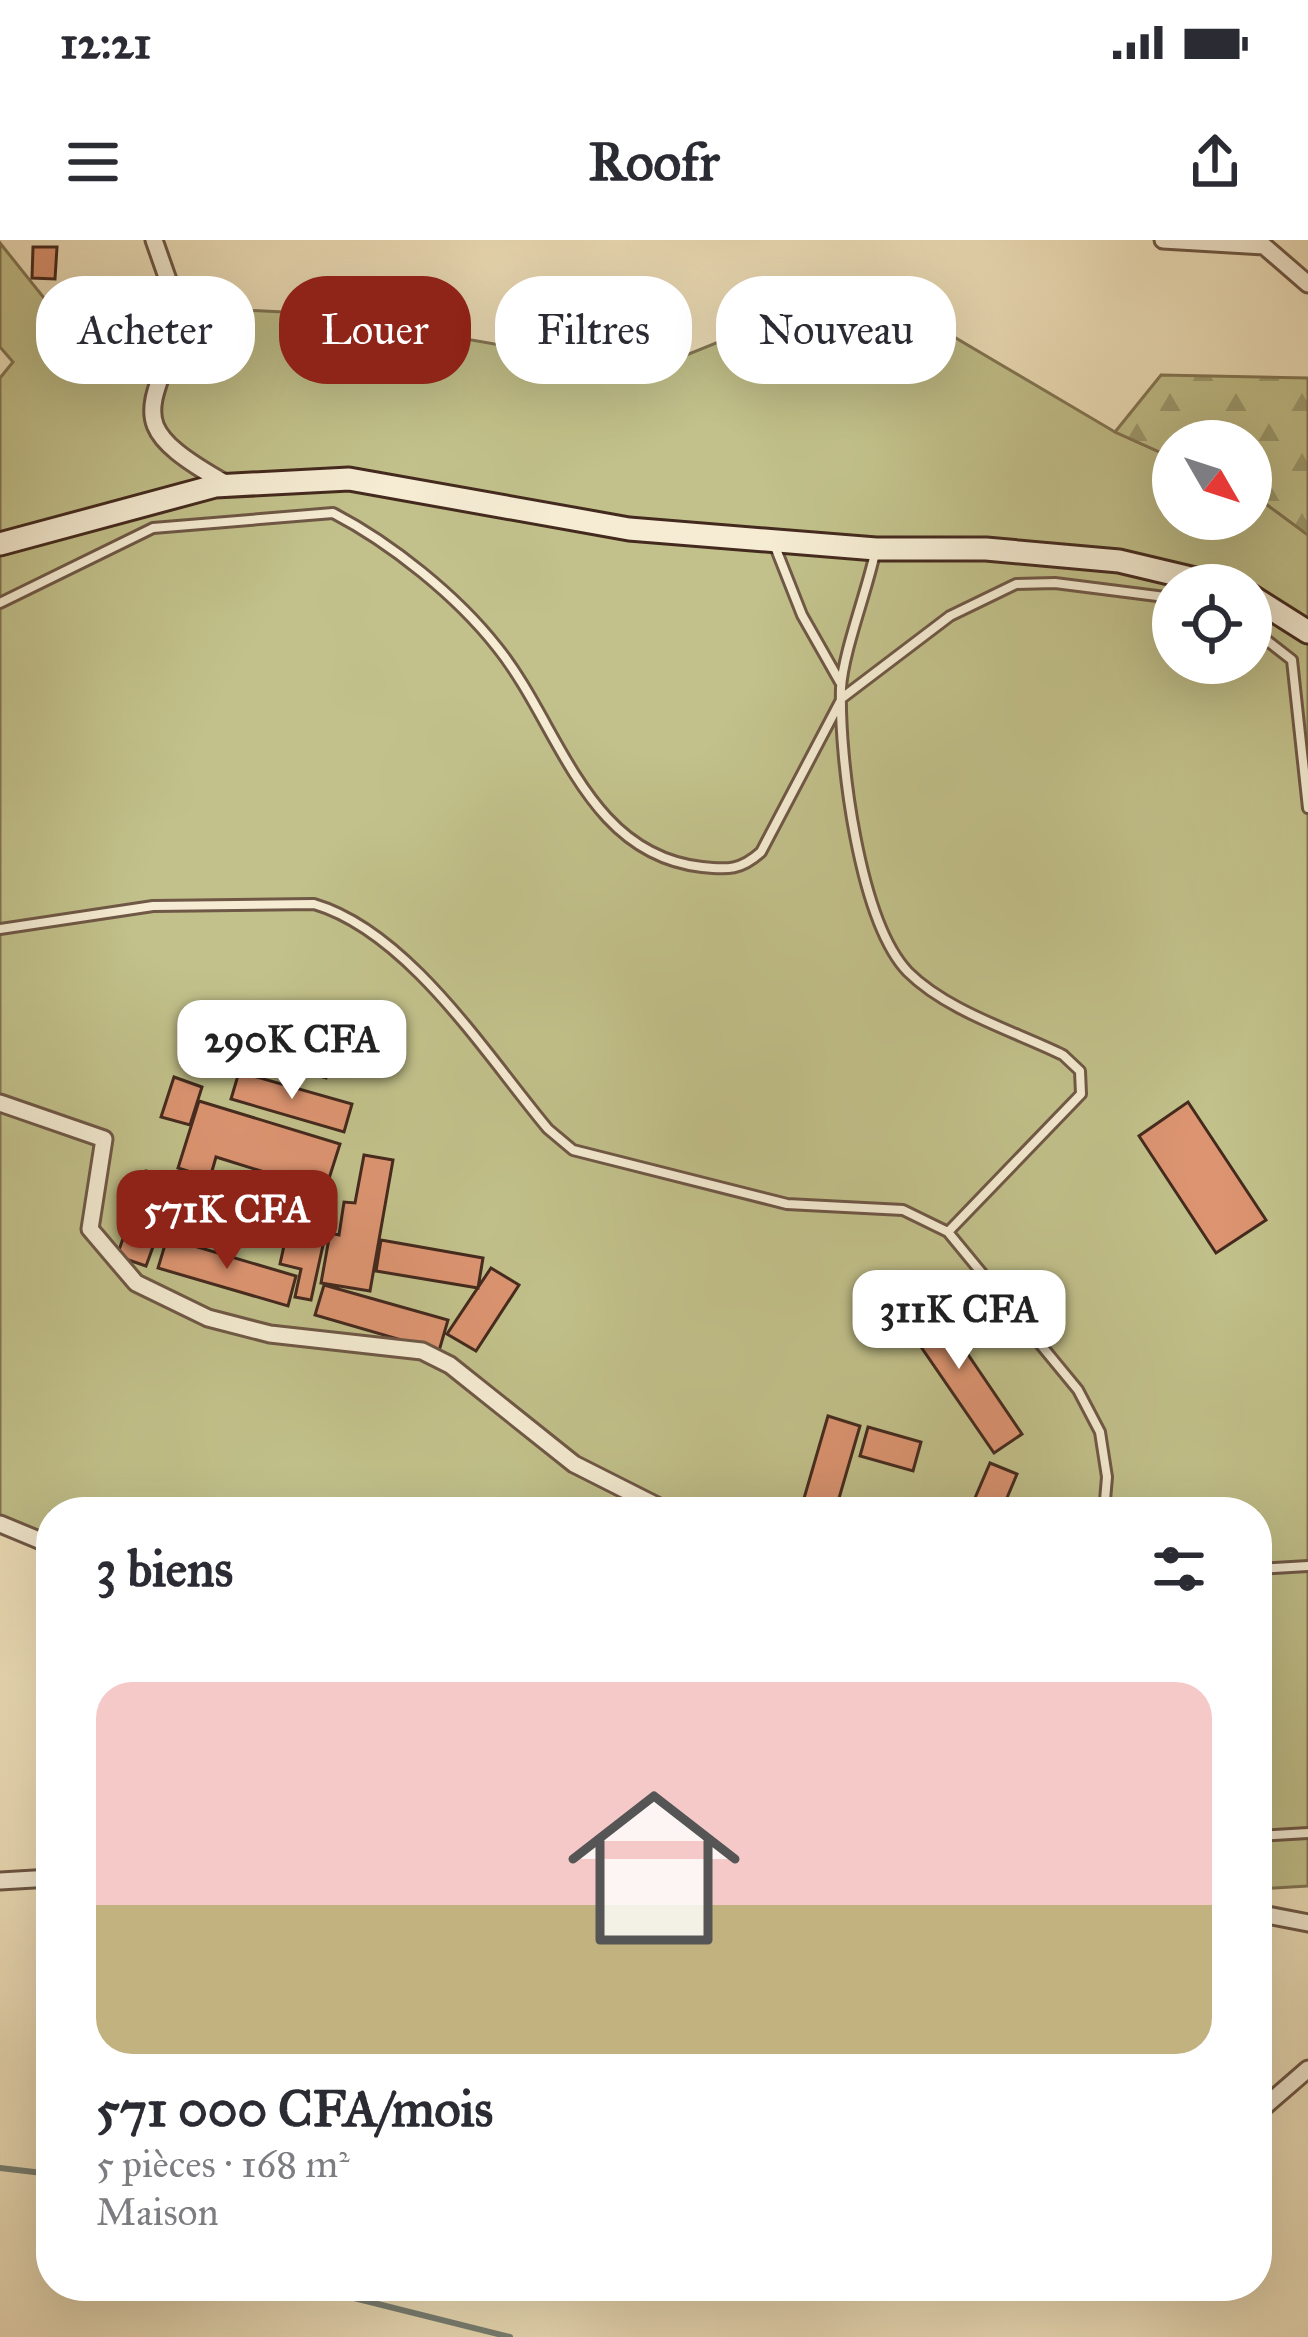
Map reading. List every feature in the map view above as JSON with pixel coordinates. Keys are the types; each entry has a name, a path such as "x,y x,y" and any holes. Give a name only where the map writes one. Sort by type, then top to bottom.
{"street":[{"path":"154,240 181,317 154,385 155,428 178,457 228,485"},
{"path":"1163,240 1264,246 1308,284"},
{"path":"0,544 228,485 349,479 629,529 876,549 986,549 1119,561 1152,569"},
{"path":"1272,609 1308,632"},
{"path":"0,1103 104,1139 90,1229 136,1283 238,1327 422,1351 450,1365 574,1464 639,1497"},
{"path":"0,1523 36,1539"},
{"path":"0,1881 36,1879"},
{"path":"1272,1916 1308,1923"},
{"path":"1272,2100 1308,2069"}],"lane":[{"path":"0,603 153,528 333,513 359,526 435,588 499,649 604,816 636,844 674,864 727,870 746,866 760,852 842,698 950,616 1016,584 1055,583 1152,595"},
{"path":"773,543 802,615 841,683"},
{"path":"876,549 841,683 856,845 869,896 905,969 931,992 1063,1054 1080,1071 1081,1094 948,1232"},
{"path":"1272,644 1292,660 1308,808"},
{"path":"0,929 153,906 314,904 331,909 406,959 548,1129 573,1150 715,1182 754,1198 903,1210 948,1232 1029,1324 1078,1390 1100,1432 1105,1497"},
{"path":"1272,1568 1308,1566"},
{"path":"1272,1835 1308,1833"}],"green space":[{"path":"0,243 36,288 36,384 255,384 255,311 279,312 279,384 471,384 471,340 495,344 495,384 692,384 692,353 716,343 716,384 956,384 956,338 1115,432 1152,449 1152,540 1272,540 1272,508 1308,535 1308,1886 1272,1888 1272,1497 36,1497 36,1538 0,1527 0,378 13,362 0,347"},
{"path":"1161,375 1308,378 1308,535 1272,508 1272,420 1152,420 1152,449 1115,432"}],"building":[{"path":"33,247 57,247 55,276 32,278"},
{"path":"230,1021 334,1050 326,1078 222,1048"},
{"path":"239,1072 352,1104 344,1132 231,1099"},
{"path":"174,1077 202,1087 190,1125 161,1117"},
{"path":"199,1101 340,1144 325,1191 216,1157 210,1178 178,1168"},
{"path":"1188,1102 1266,1220 1216,1253 1139,1136"},
{"path":"364,1155 393,1160 370,1291 321,1283 330,1233 339,1235 344,1202 355,1203"},
{"path":"146,1171 178,1178 146,1266 117,1256"},
{"path":"297,1187 334,1195 311,1300 295,1297 301,1269 280,1264"},
{"path":"167,1238 296,1276 288,1306 158,1268"},
{"path":"381,1240 483,1258 478,1288 376,1271"},
{"path":"491,1268 519,1285 476,1351 447,1334"},
{"path":"907,1284 922,1306 931,1300 1022,1434 994,1453 906,1325 914,1319 896,1292"},
{"path":"324,1285 448,1320 439,1351 315,1315"},
{"path":"828,1416 860,1426 839,1497 804,1497"},
{"path":"868,1427 921,1442 913,1471 860,1456"},
{"path":"990,1463 1017,1474 1007,1497 975,1497"}],"waterway":[{"path":"0,2168 36,2172"},
{"path":"366,2301 510,2337"}]}
